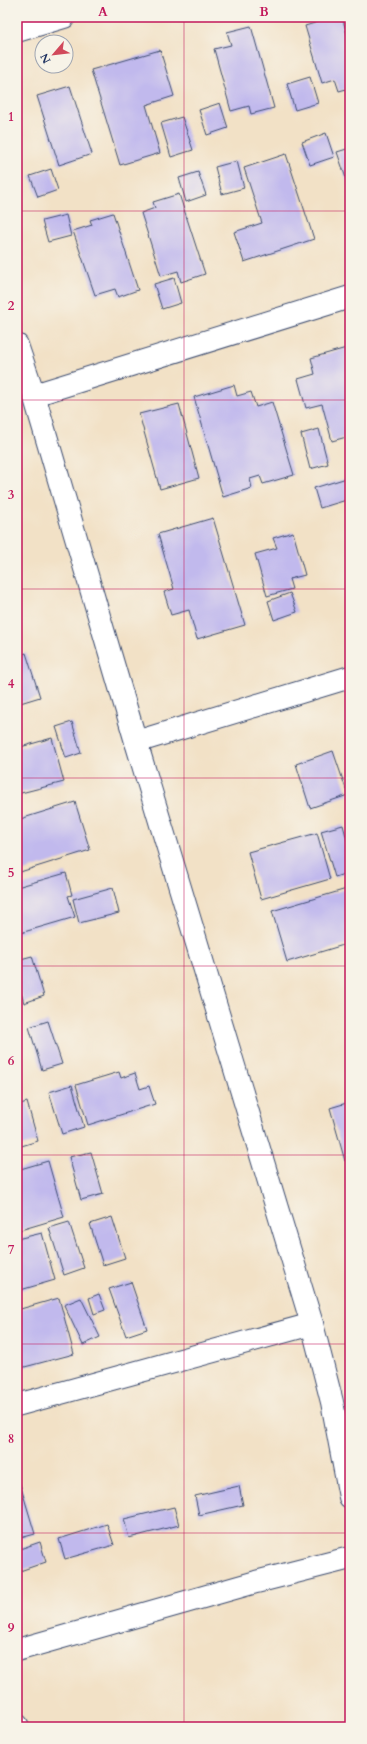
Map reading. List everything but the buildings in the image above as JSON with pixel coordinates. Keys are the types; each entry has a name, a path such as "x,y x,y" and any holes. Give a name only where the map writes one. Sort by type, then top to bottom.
{"street":[{"path":"17,31 64,17"},
{"path":"34,395 350,297"},
{"path":"17,345 34,395 136,742 312,1324 332,1402 350,1497"},
{"path":"136,742 350,677"},
{"path":"17,1405 312,1324"},
{"path":"17,1650 256,1582 350,1558"}]}
